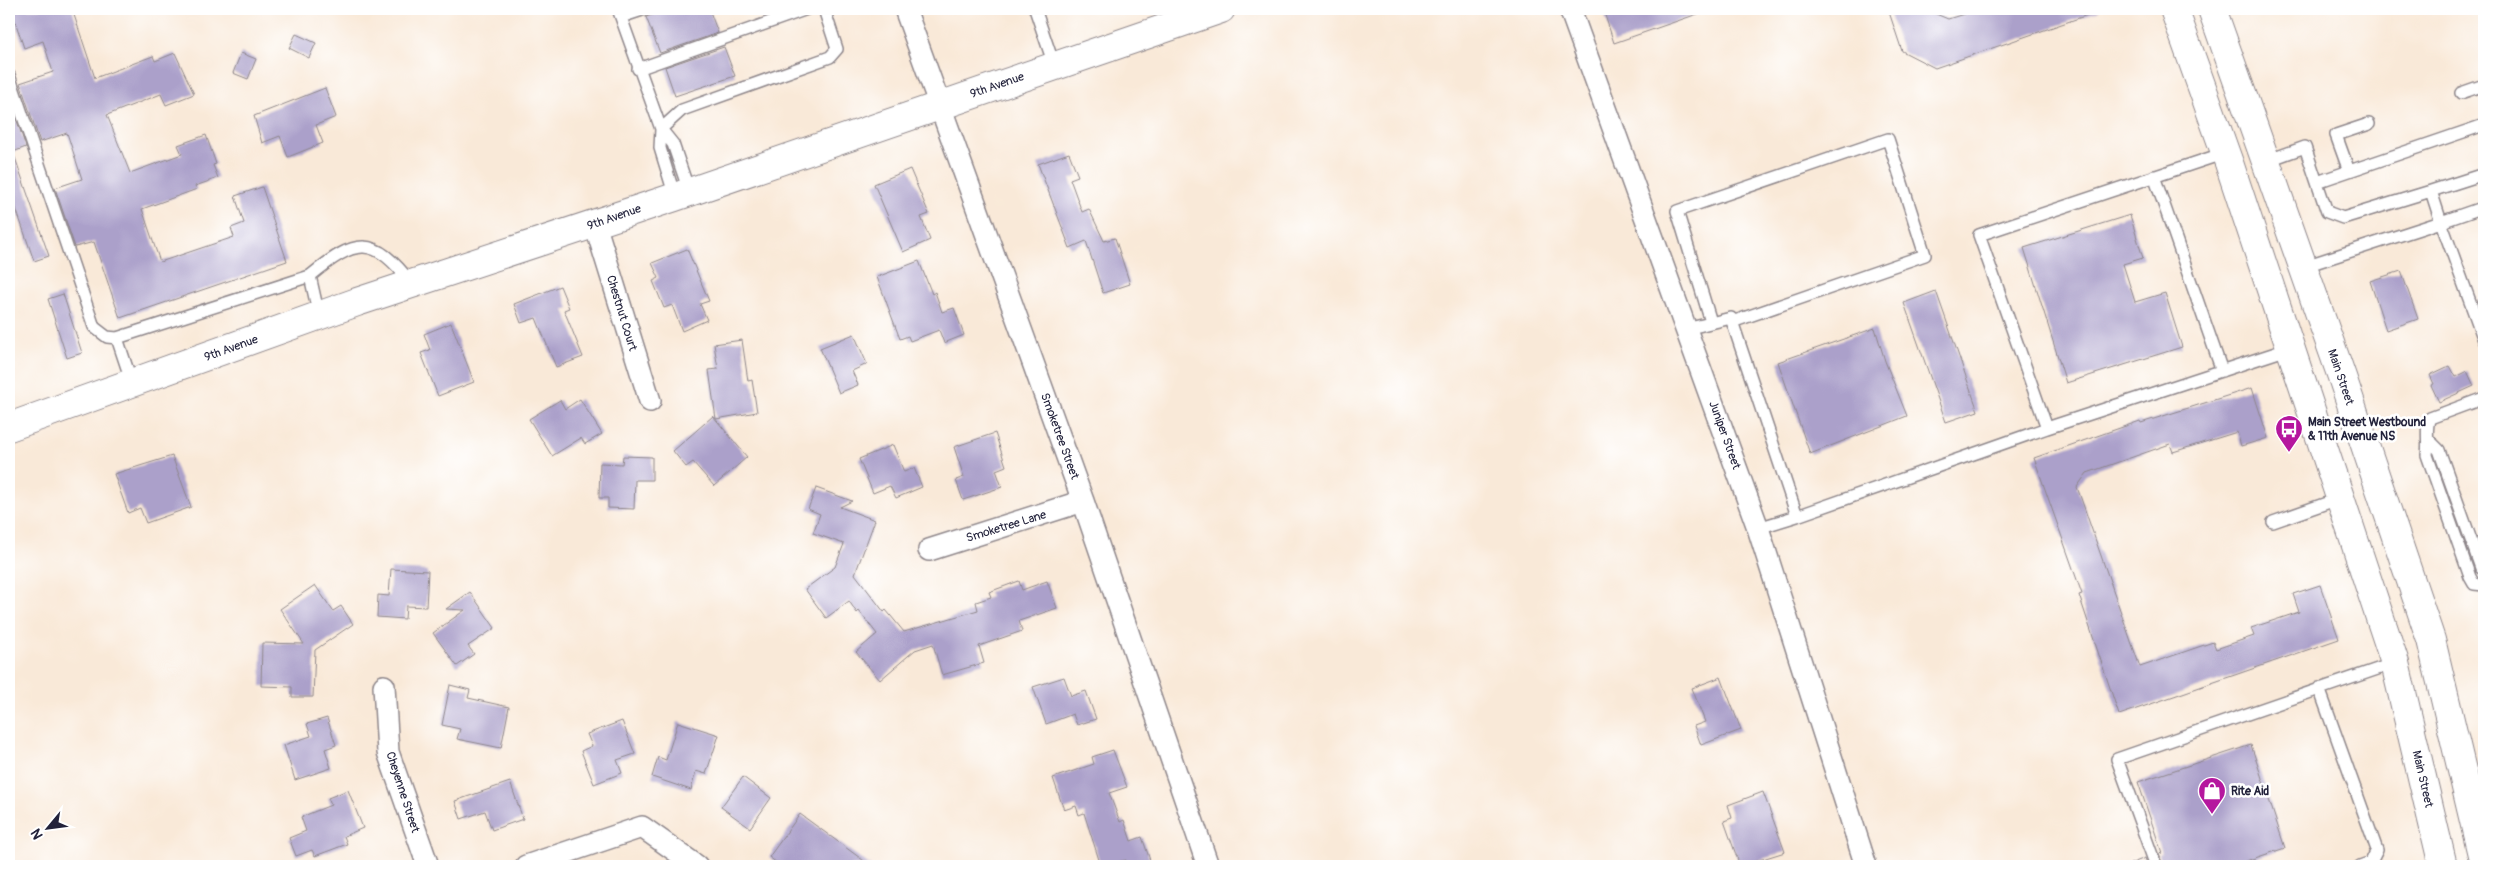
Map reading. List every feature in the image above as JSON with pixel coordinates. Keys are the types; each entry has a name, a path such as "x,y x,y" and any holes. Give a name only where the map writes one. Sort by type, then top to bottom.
{"main road":[{"name":"9th Avenue","path":"9,427 319,316 595,224 1221,9"},
{"name":"Main Street","path":"2174,9 2227,158 2395,662 2442,866"},
{"name":"Main Street","path":"2212,9 2342,377 2431,640 2483,859 2481,866"},
{"path":"2227,158 2259,202 2308,353 2326,373 2342,377"}],"street":[{"name":"Smoketree Street","path":"905,9 938,105 1084,501 1208,866"},
{"name":"Juniper Street","path":"1570,9 1758,528 1866,866"},
{"name":"Chestnut Court","path":"595,224 650,401"},
{"name":"Smoketree Lane","path":"929,550 1084,501"},
{"name":"Cheyenne Street","path":"384,686 388,752 428,866"},
{"path":"526,866 642,827 697,866"}],"lane":[{"path":"646,9 619,13 661,129 673,144 682,194"},
{"path":"638,69 807,9"},
{"path":"661,129 682,110 830,57 837,49 824,9"},
{"path":"1035,9 1054,65"},
{"path":"9,76 94,327 107,337 117,338 310,276 338,254 360,246 380,250 394,260 412,284"},
{"path":"2461,93 2484,85"},
{"path":"2349,171 2336,135 2369,124"},
{"path":"2317,182 2484,125"},
{"path":"1711,322 1677,211 1888,139 1925,256 1732,322"},
{"path":"2266,162 2305,147 2327,212 2343,218 2484,174"},
{"path":"2047,428 1979,235 2154,176 2227,158"},
{"path":"2154,176 2222,371"},
{"path":"2431,191 2484,340"},
{"path":"2302,267 2484,208"},
{"path":"310,276 319,316"},
{"path":"1686,329 1730,318 1797,516"},
{"path":"117,338 132,383"},
{"path":"1758,528 1903,481 2047,428 2290,348"},
{"path":"2484,398 2430,418 2426,427 2429,440 2427,455 2470,577 2474,584 2484,585"},
{"path":"2429,440 2439,450 2471,546 2481,568 2484,570"},
{"path":"2273,522 2341,498"},
{"path":"2156,866 2117,759 2395,662"},
{"path":"2319,688 2377,850 2371,862 2360,866"}],"building":[{"path":"11,9 72,9 95,78 153,56 155,61 175,53 194,94 166,105 161,94 107,115 130,173 182,154 178,145 206,135 216,164 213,165 218,178 195,186 197,189 142,209 160,262 234,237 231,228 244,223 235,196 262,187 287,261 120,318 94,242 75,247 55,188 82,179 67,133 40,142 20,83 53,72 43,41 24,48"},
{"path":"670,9 709,9 718,33 660,53 646,17"},
{"path":"1603,9 1706,9 1706,11 1614,43"},
{"path":"1888,9 1924,9 1948,19 1967,13 1966,9 2099,9 2099,11 1935,68 1902,51"},
{"path":"296,34 316,43 309,58 289,48"},
{"path":"724,47 735,76 675,96 665,67"},
{"path":"241,53 256,59 248,79 233,73"},
{"path":"325,88 336,117 316,125 323,143 288,157 280,136 262,143 254,116"},
{"path":"9,98 26,147 13,152 49,256 34,261 9,188"},
{"path":"1069,153 1078,176 1070,179 1082,212 1089,209 1104,241 1115,238 1130,284 1103,293 1086,241 1070,248 1038,164"},
{"path":"910,169 929,214 921,217 930,240 903,252 874,184"},
{"path":"2130,215 2143,258 2123,264 2135,302 2165,293 2182,347 2066,383 2024,248"},
{"path":"687,249 709,301 700,304 707,320 682,331 672,305 664,308 653,281 659,278 652,263"},
{"path":"919,261 932,294 935,292 942,312 954,308 964,335 944,343 939,330 910,341 908,336 900,339 877,277"},
{"path":"2401,271 2418,319 2386,330 2370,281"},
{"path":"560,286 569,308 564,310 583,357 556,367 536,318 521,323 514,304"},
{"path":"1936,291 1978,411 1946,422 1904,303"},
{"path":"63,294 82,353 67,358 48,299"},
{"path":"451,323 474,382 438,396 421,353 430,350 424,334"},
{"path":"1875,328 1885,361 1907,416 1810,454 1778,362"},
{"path":"854,334 867,364 852,371 858,385 839,393 820,348"},
{"path":"742,340 748,381 752,380 757,412 716,419 709,370 718,369 714,344"},
{"path":"2449,366 2455,377 2467,371 2474,386 2439,402 2431,385 2434,384 2430,375"},
{"path":"2252,388 2268,438 2241,446 2237,432 2173,452 2170,444 2087,473 2077,487 2140,667 2213,642 2216,649 2254,636 2251,628 2299,612 2293,594 2320,585 2339,639 2119,715 2079,595 2082,594 2034,458 2140,421 2141,423"},
{"path":"580,399 602,434 585,444 581,438 552,456 529,419 560,400 565,409"},
{"path":"713,416 747,457 714,486 693,462 686,467 673,451"},
{"path":"995,433 1006,466 996,470 1002,487 963,500 956,480 964,477 954,447"},
{"path":"893,445 904,472 914,468 922,487 896,498 890,486 873,493 859,459"},
{"path":"172,456 191,507 146,523 140,508 128,513 114,474"},
{"path":"623,456 652,457 652,480 635,480 634,509 608,508 608,498 599,498 600,463 622,464"},
{"path":"816,488 852,501 840,507 875,520 855,574 884,612 886,610 904,632 978,610 976,602 991,597 989,592 1019,581 1022,590 1047,581 1057,608 1019,621 1022,631 979,646 984,663 942,675 933,644 915,650 880,680 856,652 877,634 859,611 857,613 849,601 826,618 805,589 835,567 844,544 813,533 820,514 808,509"},
{"path":"391,569 428,571 426,607 406,606 405,619 377,617 378,595 389,596"},
{"path":"315,585 333,611 341,606 353,624 315,650 313,697 292,697 292,687 261,686 262,643 304,644 280,609"},
{"path":"470,592 495,628 468,646 474,654 457,666 433,633 465,610 446,609"},
{"path":"1064,677 1071,696 1086,691 1096,719 1077,725 1073,714 1046,724 1033,687"},
{"path":"1721,677 1741,730 1701,745 1694,726 1705,722 1692,688"},
{"path":"450,685 470,690 468,698 509,707 501,748 457,739 460,729 442,725"},
{"path":"327,718 336,745 325,749 331,768 295,780 284,745 311,736 307,724"},
{"path":"622,721 635,754 617,760 622,773 594,784 581,751 592,746 587,734"},
{"path":"678,722 719,735 706,774 696,771 691,790 652,777 658,757 666,760"},
{"name":"Rite Aid","path":"2251,745 2285,848 2231,866 2163,866 2159,854 2162,853 2138,782"},
{"path":"1113,750 1127,787 1109,793 1120,822 1124,820 1131,841 1142,837 1152,866 1128,866 1126,860 1101,866 1084,813 1079,815 1076,806 1064,810 1053,778 1094,764 1092,757"},
{"path":"743,777 771,798 750,828 721,807"},
{"path":"510,782 523,819 492,830 485,811 461,819 455,801"},
{"path":"348,790 363,828 344,836 347,844 315,856 312,850 296,856 289,838 306,831 301,817 331,805 328,798"},
{"path":"1763,792 1785,852 1740,866 1724,821 1732,818 1728,805"},
{"path":"800,814 871,866 781,866 769,857"},
{"path":"2145,858 2148,866 2130,866 2130,864"}],"place":[{"name":"Main Street Westbound & 11th Avenue NS","path":"2289,453"},
{"name":"Rite Aid","path":"2212,815"}]}
